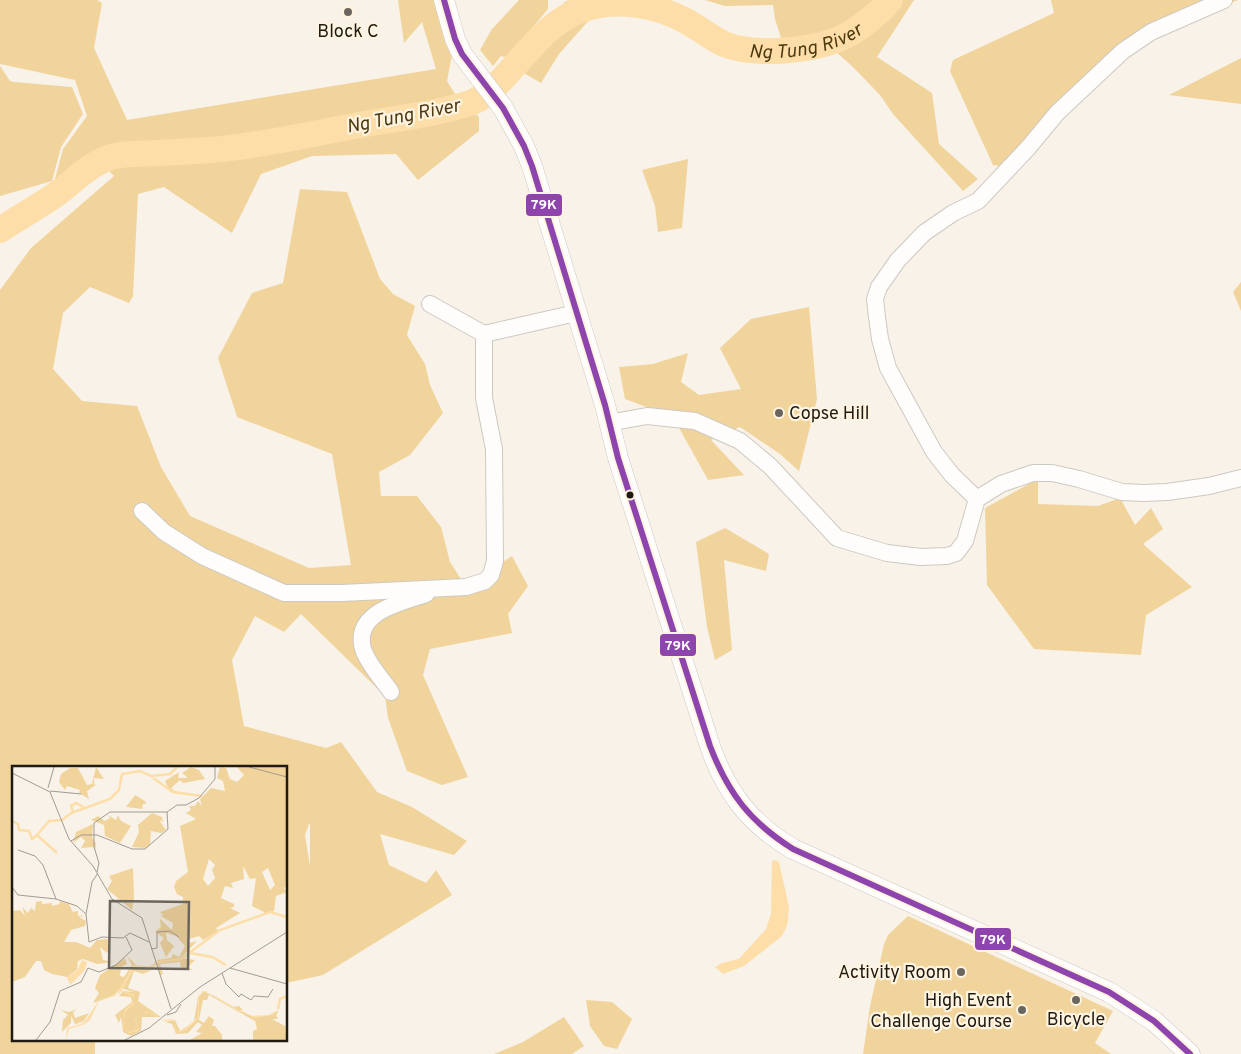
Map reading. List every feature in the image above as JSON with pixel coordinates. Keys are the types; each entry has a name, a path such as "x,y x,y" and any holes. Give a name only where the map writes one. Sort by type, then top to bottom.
{"street":[{"path":"444,0 455,39 462,54 503,108 524,146 532,166 604,404 608,423 715,762 732,793 748,814 772,836 807,856 1109,992 1148,1017 1190,1054"},
{"path":"977,499 952,475 934,452 888,368 880,339 875,299 879,286 898,260 924,233 953,213 978,201 1057,113 1122,51 1151,32 1224,0"},
{"path":"430,304 484,334 576,313"},
{"path":"142,511 164,532 202,556 284,593 442,589 466,587 485,581 491,575 494,561 494,449 484,398 484,334"},
{"path":"608,423 647,416 695,421 740,441 770,466 837,538 887,553 921,557 947,556 956,553 965,541 977,499 1001,484 1033,473 1052,473 1080,479 1122,492 1144,493 1168,492 1209,486 1241,478"},
{"path":"391,692 363,649 362,636 364,627 372,617 384,609 442,589"}],"shaded area":[{"path":"0,0 97,0 102,3 94,48 127,120 436,69 422,22 404,43 398,0 449,0 455,39 447,81 455,94 479,117 479,131 418,180 396,154 312,156 261,174 232,233 164,187 138,194 133,296 129,303 90,287 63,313 53,369 82,401 137,406 161,467 190,516 309,568 351,565 332,454 237,417 218,358 252,293 283,283 300,189 347,192 380,279 393,294 415,306 407,335 425,364 430,385 443,413 410,455 379,472 381,496 417,496 441,527 450,562 466,587 512,556 528,586 508,614 512,633 430,649 423,675 468,777 442,785 407,771 388,718 385,696 301,614 284,632 255,616 232,660 244,726 326,748 341,742 377,792 412,807 467,841 454,855 380,834 389,865 426,883 436,870 452,895 323,975 288,983 288,766 12,766 12,1042 95,1042 95,1054 0,1054 0,290 31,248 114,176 98,160 55,179 63,149 87,116 75,80 0,64","holes":["309,824 310,824 310,866 305,835"]},
{"path":"519,0 548,0 548,9 507,58 501,56 493,66 480,50 492,29"},
{"path":"642,0 675,10 703,28 694,39 657,19 639,15 611,13 590,19 559,54 541,83 522,72 542,42 541,28 566,1"},
{"path":"705,0 890,0 868,20 842,35 815,45 785,50 775,19 773,5 725,6"},
{"path":"900,0 914,0 877,57 932,93 939,144 978,179 963,191 893,114 880,95 835,51 864,33 879,27"},
{"path":"1051,0 1238,0 1130,46 1010,167 993,165 950,71 953,60 1054,13"},
{"path":"1241,58 1241,104 1169,95"},
{"path":"0,66 10,81 72,87 83,114 61,147 52,181 0,196"},
{"path":"688,159 682,228 658,232 655,206 642,170"},
{"path":"1241,282 1241,311 1233,292"},
{"path":"809,307 817,399 799,471 780,454 740,427 711,440 744,475 708,480 673,417 625,399 619,367 653,364 688,353 681,382 699,395 741,389 720,348 751,319"},
{"path":"1038,479 1038,504 1098,506 1120,498 1135,525 1151,508 1163,529 1143,544 1192,587 1146,615 1141,655 1034,649 987,585 985,508"},
{"path":"725,528 769,554 766,571 724,560 732,650 715,660 707,627 696,542"},
{"path":"772,861 779,862 789,907 786,928 782,936 744,966 723,974 715,967 722,963 739,959 766,929 771,914"},
{"path":"908,916 1113,1011 1095,1043 1111,1054 863,1054 870,1006 884,944 888,935"},
{"path":"586,1000 612,1002 632,1019 617,1049 604,1046 590,1026"},
{"path":"564,1017 584,1046 572,1054 494,1054 523,1042"}],"waterway":[{"name":"Ng Tung River","path":"0,230 51,198 89,168 111,157 127,154 239,147 427,114 470,103 481,98 495,86 550,28 575,12 589,7 606,4 627,4 647,7 677,16 724,44 737,48 770,51 805,48 836,40 866,23 890,0"}],"transit line":[{"name":"79K","path":"444,0 455,39 462,54 503,108 524,146 532,166 605,405 618,458 710,746 725,778 742,805 764,828 793,849 1109,992 1154,1021 1190,1054"}],"place":[{"name":"Block C","path":"348,12"},
{"name":"Copse Hill","path":"779,413"},
{"name":"Activity Room","path":"961,972"},
{"name":"Bicycle","path":"1076,1000"},
{"name":"High Event Challenge Course","path":"1022,1010"}]}
